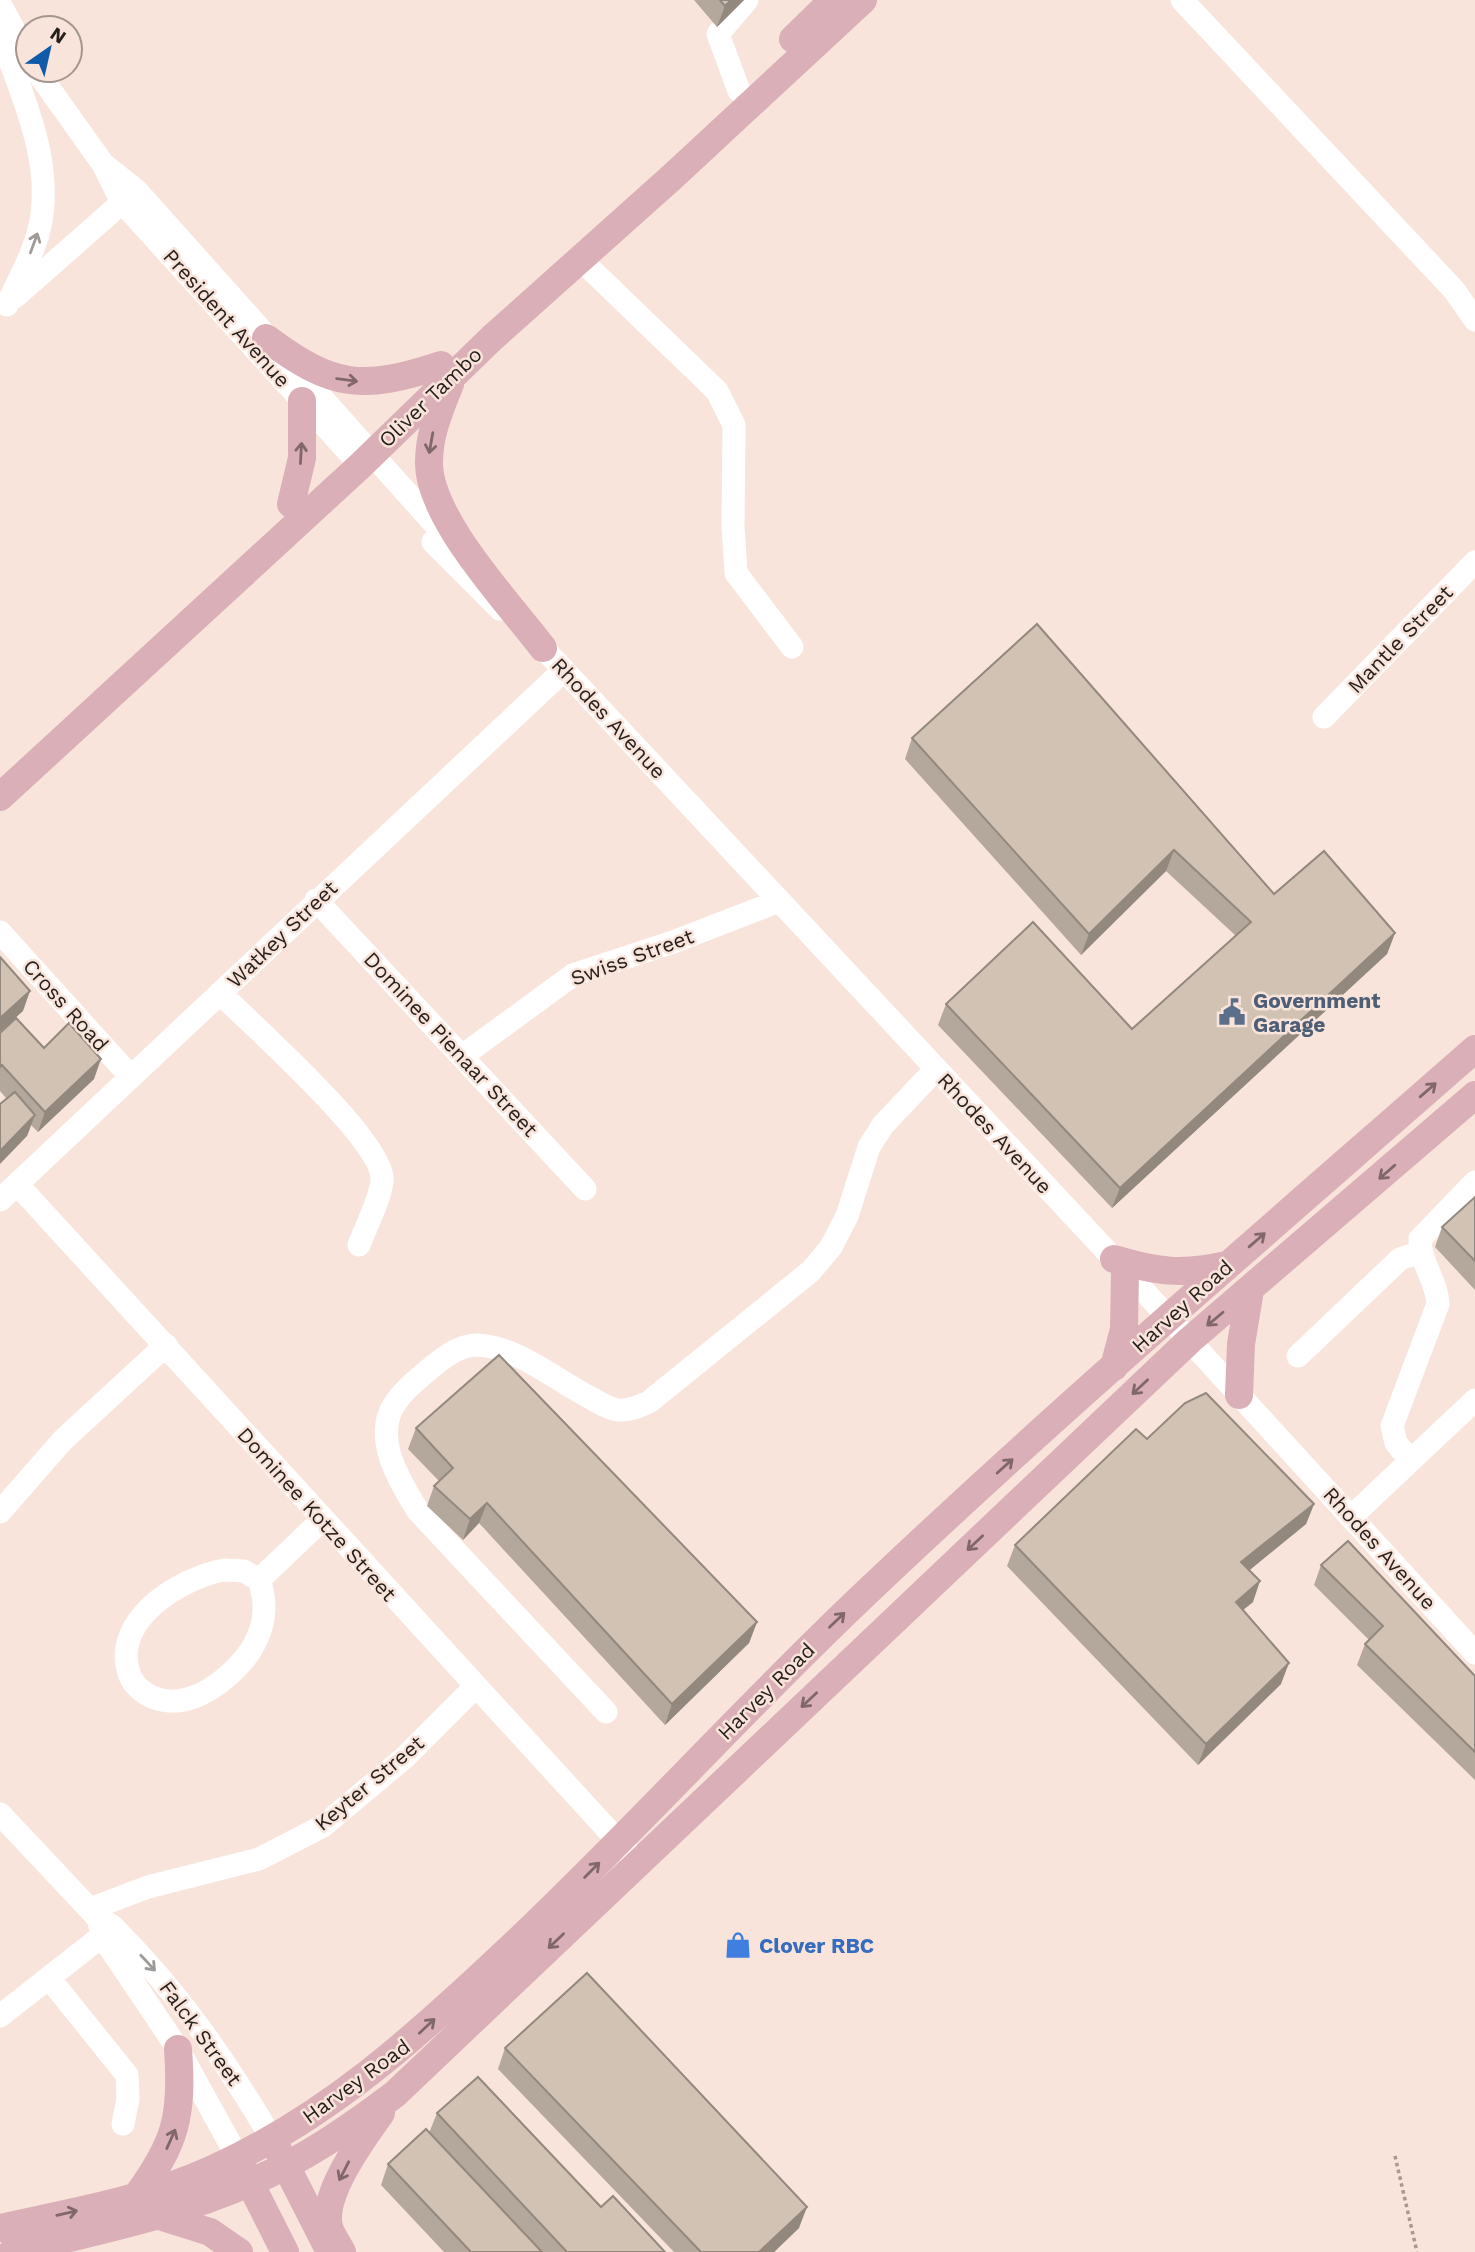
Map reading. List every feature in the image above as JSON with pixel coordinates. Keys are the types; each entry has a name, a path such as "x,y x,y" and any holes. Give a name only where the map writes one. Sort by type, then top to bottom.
{"main road":[{"name":"Oliver Tambo","path":"447,371 580,259 666,173 739,91 833,0"},
{"name":"Oliver Tambo","path":"0,797 447,371 863,0"},
{"path":"266,338 299,363 328,377 366,383 447,371 430,442 429,465 434,492 467,549 543,648"},
{"path":"291,504 302,458 302,401"},
{"name":"Oliver Tambo","path":"0,774 291,504 360,453"},
{"name":"Harvey Road","path":"0,2228 146,2206 250,2183 352,2125 396,2094 628,1852 802,1654 1114,1367 1475,1049"},
{"name":"Harvey Road","path":"12,2252 146,2206 176,2185 238,2158 272,2139 364,2079 402,2049 628,1852 1190,1340 1475,1095"},
{"path":"1114,1367 1124,1329 1119,1266 1185,1273 1230,1264"},
{"path":"1239,1395 1241,1344 1250,1290"},
{"path":"178,2049 180,2102 176,2126 154,2174 146,2206 209,2232 239,2252"},
{"path":"342,2252 328,2226 335,2188 358,2144 396,2094"},
{"name":"Falck Street","path":"272,2139 330,2252"},
{"name":"Falck Street","path":"238,2158 285,2252"}],"street":[{"path":"739,91 718,34 747,0"},
{"path":"1182,0 1454,290 1475,320"},
{"path":"0,4 14,30"},
{"path":"0,33 35,134 43,167 44,198 40,228 3,308"},
{"name":"President Avenue","path":"46,84 103,164 302,401 360,453"},
{"path":"3,308 129,196"},
{"name":"President Avenue","path":"129,196 266,338 360,453"},
{"path":"580,259 717,391 734,425 733,527 736,573 792,647"},
{"name":"Rhodes Avenue","path":"360,453 498,595 512,616 1190,1340 1475,1653"},
{"name":"Mantle Street","path":"1324,717 1475,562"},
{"name":"Watkey Street","path":"0,1200 316,900 564,670"},
{"name":"Dominee Pienaar Street","path":"316,900 585,1189"},
{"name":"Swiss Street","path":"462,1056 573,975 673,942 779,901"},
{"name":"Cross Road","path":"0,932 131,1077"},
{"path":"220,993 354,1127 375,1156 383,1179 359,1245"},
{"path":"606,1712 418,1511 396,1476 387,1447 388,1422 397,1399 435,1364 456,1350 476,1345 499,1349 609,1408 630,1409 649,1402 811,1271 831,1247 847,1216 869,1147 883,1125 935,1070"},
{"path":"1410,1460 1396,1443 1392,1426 1438,1304 1437,1290 1420,1252 1420,1239 1475,1182"},
{"name":"Dominee Kotze Street","path":"17,1184 628,1852"},
{"path":"1298,1356 1400,1259 1420,1252"},
{"path":"0,1512 63,1440 166,1345"},
{"path":"1352,1516 1475,1400"},
{"path":"259,1580 322,1520"},
{"path":"224,1570 244,1571 259,1580 265,1596 264,1618 258,1638 231,1673 216,1686 180,1701 160,1700 142,1692 130,1679 126,1664 127,1646 136,1625 148,1609 171,1590 201,1574 224,1570"},
{"name":"Keyter Street","path":"0,2016 49,1978 96,1921 148,1887 259,1859 323,1826 404,1758 475,1687"},
{"name":"Falck Street","path":"0,1814 96,1921 178,2049 238,2158"},
{"name":"Falck Street","path":"96,1921 112,1926 180,1998 206,2033 272,2139"},
{"path":"49,1978 127,2075 128,2099 123,2124"}],"path":[{"path":"1395,2156 1416,2250"}],"building":[{"path":"720,0 731,0 725,6"},
{"path":"1037,624 1274,894 1324,851 1395,933 1120,1188 946,1004 1033,922 1132,1029 1251,922 1174,850 1089,934 912,738"},
{"path":"0,957 30,991 0,1018"},
{"path":"16,1018 44,1048 69,1023 101,1059 45,1112 2,1065 0,1067 0,1033"},
{"path":"15,1092 35,1115 0,1151 0,1104"},
{"path":"1475,1197 1475,1261 1442,1227"},
{"path":"499,1355 757,1622 672,1704 487,1503 470,1519 434,1486 453,1468 416,1428"},
{"path":"1206,1393 1314,1504 1241,1562 1260,1581 1236,1602 1289,1663 1206,1744 1015,1545 1136,1429 1147,1439 1185,1403"},
{"path":"1348,1541 1475,1676 1475,1752 1365,1644 1383,1626 1321,1565"},
{"path":"587,1973 807,2207 759,2252 701,2252 505,2048"},
{"path":"478,2077 601,2207 613,2196 665,2252 567,2252 437,2113"},
{"path":"426,2129 542,2252 471,2252 388,2164"}],"place":[{"name":"Government Garage","path":"1232,1012"},
{"name":"Clover RBC","path":"738,1945"}]}
